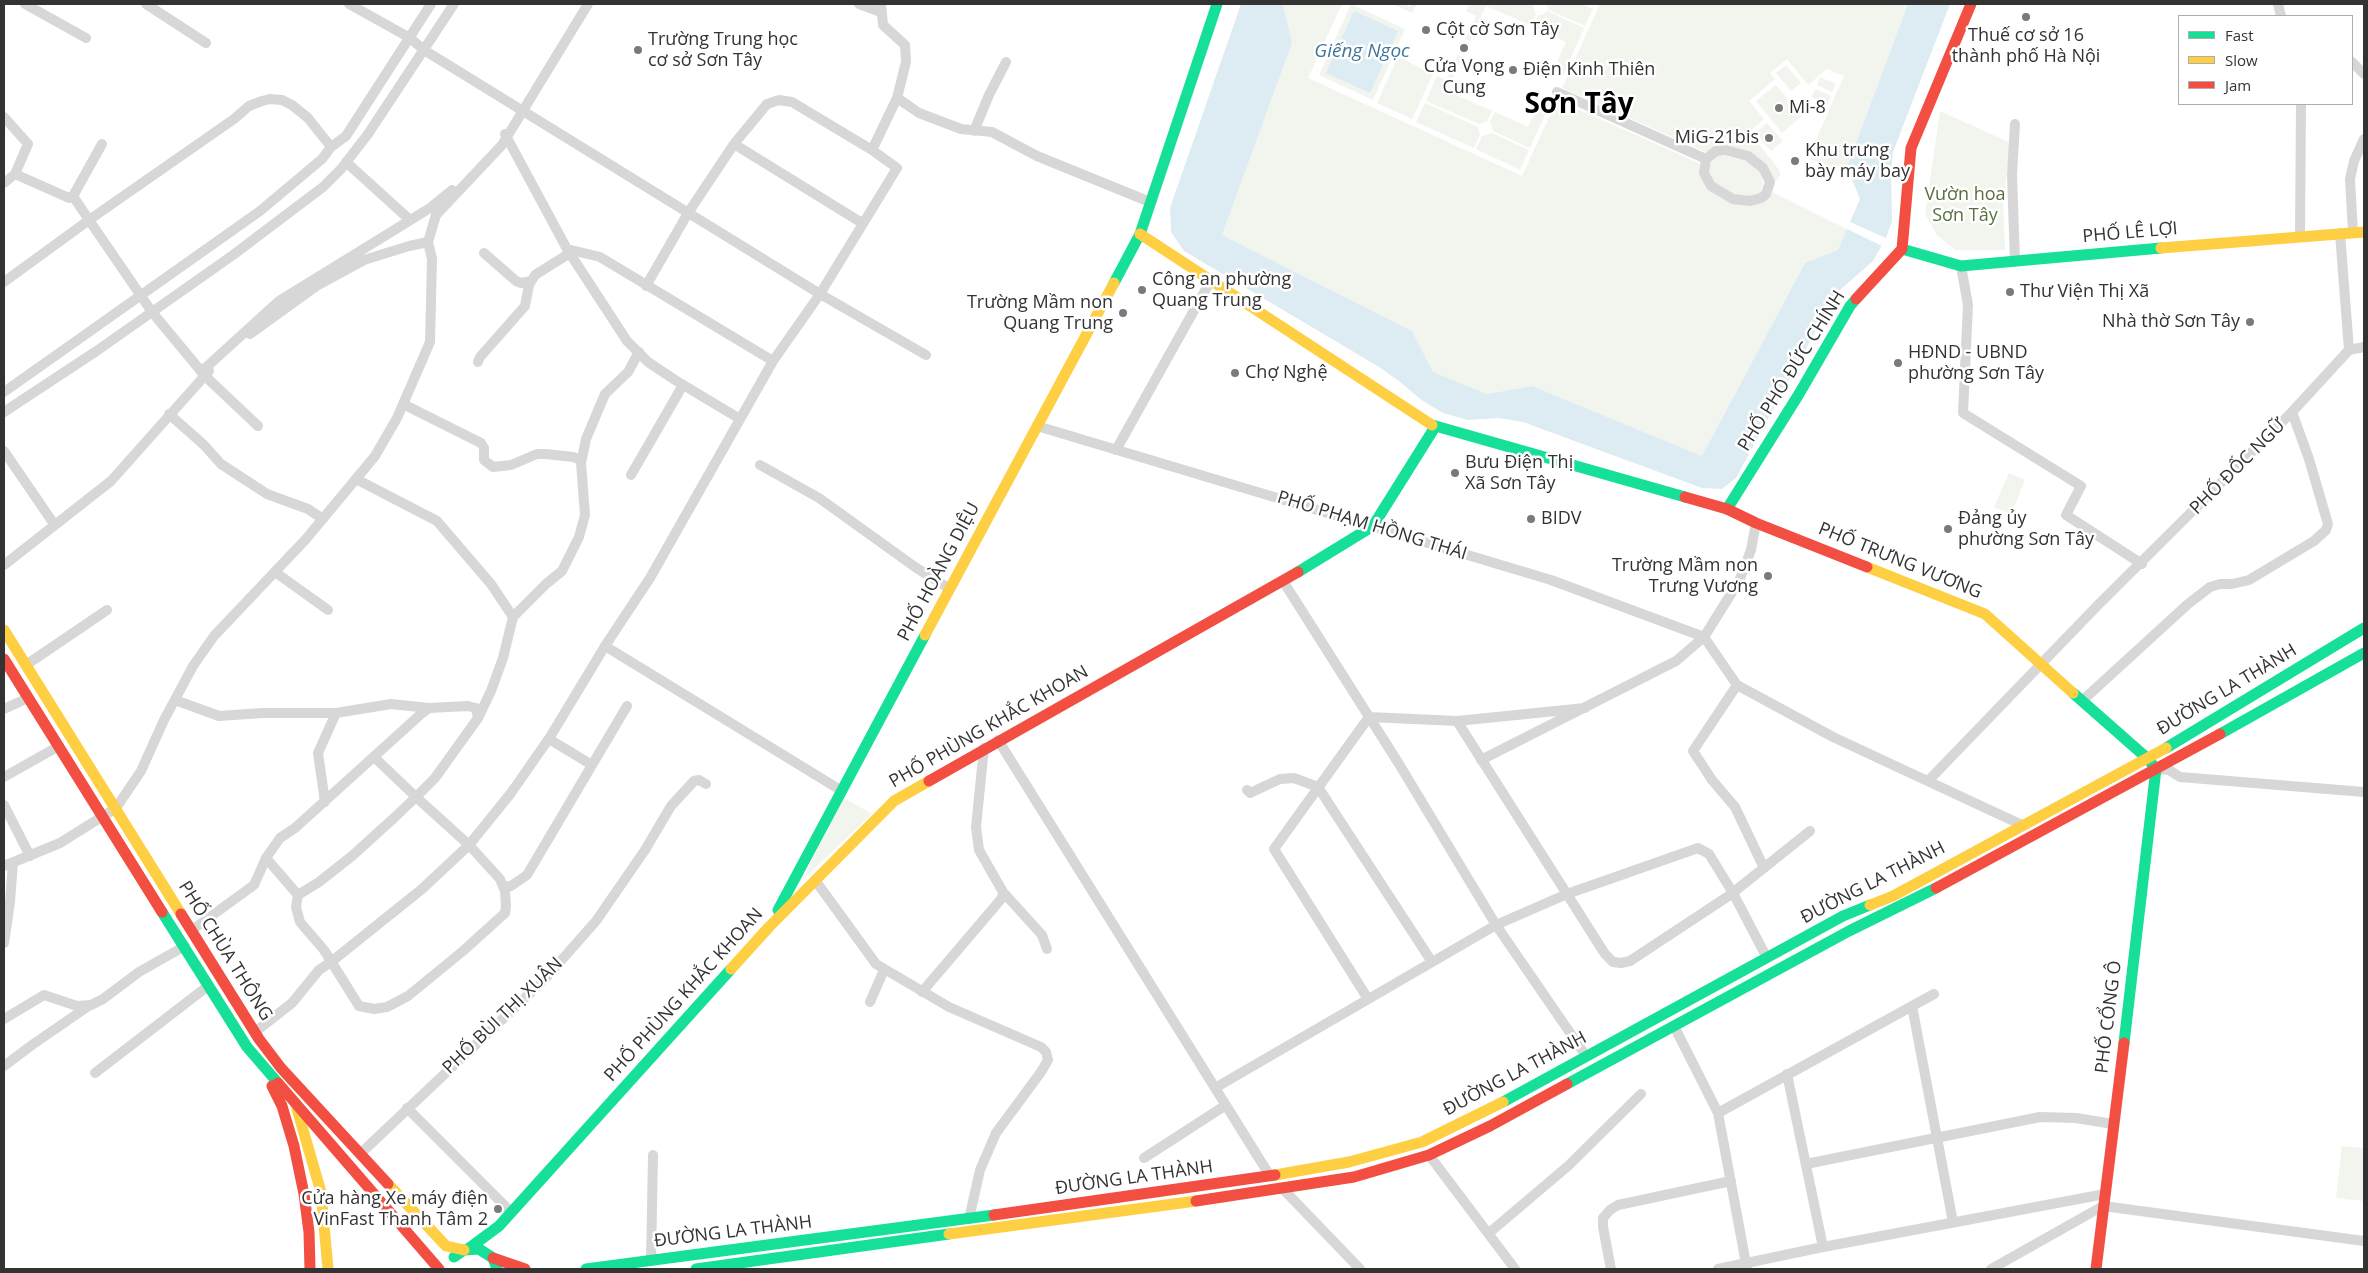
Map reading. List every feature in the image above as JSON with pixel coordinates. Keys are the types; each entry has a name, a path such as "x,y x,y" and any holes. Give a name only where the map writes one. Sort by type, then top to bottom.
{"main road":[{"name":"PHỐ HOÀNG DIỆU","path":"769,927 1140,234 1217,4"},
{"path":"1902,249 1911,148 1972,4"},
{"name":"PHỐ LÊ LỢI","path":"1902,249 1961,266 2359,232"},
{"name":"PHỐ TRƯNG VƯƠNG","path":"1140,234 1435,427 1728,509 1756,523 1985,614 2083,700 2148,759 2156,769"},
{"name":"PHỐ PHÓ ĐỨC CHÍNH","path":"1728,509 1799,394 1850,306 1902,249"},
{"name":"PHỐ PHÙNG KHẮC KHOAN","path":"499,1226 769,927 894,800 1283,581 1373,526 1435,427"},
{"name":"ĐƯỜNG LA THÀNH","path":"586,1269 969,1219 1270,1176 1348,1162 1422,1142 1479,1115 1843,916 1893,896 2148,759 2212,718 2364,628"},
{"name":"PHỐ CHÙA THÔNG","path":"4,630 255,1032 281,1068 446,1246 480,1249 495,1264"},
{"name":"ĐƯỜNG LA THÀNH","path":"696,1269 1283,1189 1354,1177 1430,1155 1490,1126 1849,931 1899,908 2156,769 2364,653"},
{"name":"PHỐ CHÙA THÔNG","path":"4,660 247,1047 439,1269"},
{"name":"PHỐ CỔNG Ô","path":"2096,1269 2156,769"},
{"path":"792,885 797,890 803,892"},
{"path":"247,1047 270,1081 282,1106 294,1146 309,1232 310,1269"},
{"path":"281,1068 296,1103 321,1192 326,1230 328,1269"},
{"path":"448,1269 451,1261 499,1226"},
{"path":"499,1226 492,1248 495,1264 526,1269"}],"street":[{"path":"25,4 86,38"},
{"path":"146,4 206,43"},
{"path":"350,4 410,38 424,50 820,294 926,355"},
{"path":"4,392 260,211 322,159 332,147 346,136 431,4"},
{"path":"4,412 233,255 323,186 346,162 368,134 454,4"},
{"path":"4,943 10,902 8,864 60,843 116,808 141,771 193,666 214,636 323,519 375,456 403,404 430,342 432,259 428,242 436,215 502,145 588,4"},
{"path":"859,4 881,8 884,25 902,41 907,54 904,78 897,98 872,150"},
{"path":"974,131 1006,62"},
{"path":"2353,63 2364,74"},
{"path":"1558,92 1706,159"},
{"path":"897,98 919,113 961,129 992,132 1038,156 1150,202"},
{"path":"4,282 234,119 249,106 262,101 282,100 292,105 308,118 332,147"},
{"path":"255,1032 292,1003 303,992 312,977 422,889 469,845 512,794 549,739 605,646 650,578 773,361 820,294 897,168 872,150 792,102 779,100 767,104 734,144 688,213 646,286"},
{"path":"2300,236 2301,105"},
{"path":"4,117 28,144 15,174 4,184"},
{"path":"2015,124 2012,175 2015,261"},
{"path":"4,565 111,480 203,374 266,310 430,208 467,176 503,132 507,136 568,251 627,341 648,362 740,419"},
{"path":"2359,232 2350,179 2354,161 2364,139"},
{"path":"15,174 64,198 73,196 102,144"},
{"path":"734,144 862,224"},
{"path":"1720,150 1737,152 1748,156 1767,174 1770,188 1761,198 1755,200 1727,197 1706,181 1704,173 1706,159 1710,154 1720,150"},
{"path":"346,162 410,220"},
{"path":"73,196 152,312 203,374 258,426"},
{"path":"2340,233 2349,350 2364,347"},
{"path":"203,374 224,354 252,332 318,285 377,255 428,242"},
{"path":"478,362 480,357 525,306 531,282 535,275 568,251 600,258 773,361"},
{"path":"484,253 516,281 521,283 531,282"},
{"path":"1961,266 1968,304 1963,413 2081,486 2066,515 2142,564"},
{"path":"1116,450 1211,280"},
{"name":"PHỐ ĐỐC NGỮ","path":"1928,781 2041,663 2292,412 2349,350"},
{"path":"374,757 416,797 469,845 500,879 506,906 505,913 464,952 408,996 386,1007 374,1009 359,1006 324,950 300,922 296,907 298,895 319,882 352,856 416,797 435,778 478,718 500,666 513,617 562,571 580,537 585,515 581,463 586,440 605,394 628,372 639,352"},
{"path":"631,475 683,385"},
{"path":"403,404 480,443 484,448 484,460 493,467 511,465 537,454 573,457 579,459 581,463"},
{"path":"2083,700 2188,604 2210,588 2249,580 2314,541 2326,530 2328,524 2309,459 2292,412"},
{"path":"170,414 204,445 221,464 267,494 308,510 323,519"},
{"name":"PHỐ PHẠM HỒNG THÁI","path":"1037,426 1551,580 1704,637"},
{"path":"4,451 54,524"},
{"path":"760,464 820,498 915,567 950,589"},
{"path":"356,479 437,521 490,584 513,617"},
{"path":"1481,760 1676,661 1704,637 1739,582 1751,550 1756,523"},
{"path":"275,572 328,610"},
{"path":"1283,581 1369,717 1496,925 1586,1056"},
{"path":"26,664 107,610"},
{"path":"1704,637 1737,686 1833,737 2022,825"},
{"path":"605,646 842,791"},
{"path":"1737,686 1693,751 1712,780 1735,807 1764,868"},
{"path":"4,709 28,698"},
{"path":"175,700 219,716 264,713 336,714 391,704 429,708 468,706 476,708 478,718"},
{"path":"503,886 511,886 520,882 527,875 627,706"},
{"path":"192,930 254,885 266,858 280,838 295,828 429,708"},
{"path":"1369,717 1457,721 1585,708"},
{"path":"324,802 318,754 336,714"},
{"path":"1368,999 1274,849 1369,717"},
{"path":"1457,721 1605,954 1613,962 1630,961 1733,893 1810,831"},
{"path":"549,739 592,765"},
{"path":"998,740 1270,1176"},
{"path":"4,778 59,746"},
{"path":"984,748 976,827 979,850 1003,892 1042,935 1048,949"},
{"path":"2156,769 2169,770 2180,777 2364,792"},
{"path":"1247,790 1250,793 1280,779 1294,778 1318,787 1432,962"},
{"name":"PHỐ BÙI THỊ XUÂN","path":"360,1154 544,980 596,921 646,850 671,806 694,781 699,780 706,784"},
{"path":"4,805 30,856"},
{"path":"1215,1088 1496,925 1567,894 1698,848 1709,854 1733,893 1767,958"},
{"path":"266,858 298,895"},
{"path":"815,880 876,964 884,970 949,1007 1041,1047 1046,1052 1048,1060 1041,1072 996,1133 980,1170 969,1219"},
{"path":"922,992 1002,898 1003,892"},
{"path":"4,1066 91,1005 103,1000 139,972 185,946"},
{"path":"870,1002 884,970"},
{"path":"95,1073 208,986"},
{"path":"4,1019 44,994 77,1006 91,1005"},
{"path":"1718,1113 1934,994"},
{"path":"1912,1006 1953,1222"},
{"path":"1674,1026 1718,1113 1747,1266"},
{"path":"1787,1074 1822,1247"},
{"path":"1489,1233 1568,1166 1641,1094"},
{"path":"1144,1158 1226,1105"},
{"path":"407,1108 511,1212"},
{"path":"1806,1164 2040,1117 2076,1118 2113,1124"},
{"path":"651,1261 653,1154"},
{"path":"1430,1155 1515,1269"},
{"path":"1611,1269 1603,1227 1603,1218 1610,1210 1618,1205 1731,1181"},
{"path":"1283,1189 1360,1269"},
{"path":"1991,1269 2104,1200"},
{"path":"1718,1269 1747,1266 1822,1247 1953,1222 2104,1200 2364,1241"}],"green space":[{"path":"1283,4 1342,4 1308,78 1522,176 1557,100 1701,164 1704,183 1721,198 1728,201 1768,198 1772,192 1847,229 1838,250 1805,263 1702,456 1532,386 1487,394 1433,372 1412,331 1222,235 1292,43"},
{"name":"Giếng Ngọc","path":"1351,4 1405,29 1373,100 1319,75"},
{"path":"1392,4 1404,4 1410,7 1412,4 1417,4 1412,13"},
{"path":"1470,4 1531,4 1536,14 1530,25 1486,6 1470,41 1465,39 1476,16 1466,11"},
{"path":"1547,4 1582,4 1593,9 1585,26 1548,10"},
{"path":"1595,4 1908,4 1847,167 1826,166 1808,158 1844,76 1827,69 1808,85 1787,59 1770,73 1775,79 1749,101 1764,119 1749,132 1781,174 1776,181 1762,164 1715,147 1706,152 1562,88 1599,6"},
{"path":"1547,11 1584,28 1563,76 1553,71 1566,42 1533,27 1538,15 1543,15"},
{"path":"1458,55 1462,57 1447,91 1492,111 1487,121 1479,124 1426,101 1437,76 1446,80"},
{"path":"1398,57 1433,74 1412,119 1377,103"},
{"path":"1786,65 1801,83 1791,91 1776,73"},
{"path":"1820,77 1836,84 1832,92 1817,85"},
{"path":"1776,85 1802,116 1782,133 1756,101"},
{"path":"1815,89 1831,96 1827,104 1812,97"},
{"path":"1541,98 1550,103 1530,148 1493,131 1490,122 1495,112 1528,127"},
{"path":"1425,103 1478,127 1480,135 1474,148 1416,122"},
{"name":"Vườn hoa Sơn Tây","path":"1940,111 2011,143 2003,202 2005,250 1956,250 1937,235 1925,215"},
{"path":"1767,123 1783,141 1771,151 1755,133"},
{"path":"1492,133 1529,150 1520,170 1476,149 1482,136"},
{"path":"1720,155 1748,161 1759,171 1764,185 1759,194 1749,197 1736,195 1724,190 1711,180 1709,166 1715,157"},
{"path":"2009,473 2025,480 2011,514 1994,507"},
{"path":"844,798 872,814 801,881"},
{"path":"2342,1146 2364,1148 2364,1201 2336,1198"}],"water":[{"path":"1241,4 1283,4 1292,43 1222,235 1412,331 1433,372 1487,394 1532,386 1702,456 1805,263 1838,250 1860,199 1847,167 1908,4 1950,4 1893,152 1891,173 1892,221 1886,238 1873,261 1841,289 1830,304 1736,478 1722,489 1702,488 1523,422 1499,418 1468,420 1443,413 1420,399 1379,367 1184,251 1171,232 1170,208"},
{"name":"Giếng Ngọc","path":"1354,11 1398,31 1370,93 1326,73"}],"pier":[{"path":"1850,222 1886,238 1882,246 1847,229"}],"traffic: fast":[{"path":"1114,283 1140,234 1217,4"},
{"path":"1902,249 1961,266 2161,248"},
{"path":"1727,509 1856,299"},
{"path":"1432,425 1685,497"},
{"path":"1298,572 1373,526 1435,427"},
{"path":"2166,748 2364,628"},
{"path":"778,910 925,635"},
{"path":"2220,734 2364,653"},
{"path":"2073,693 2148,759 2156,769 2124,1043"},
{"path":"1567,1084 1849,931 1936,888"},
{"path":"1503,1102 1843,916 1870,905"},
{"path":"162,912 247,1047 278,1083"},
{"path":"468,1249 499,1226 731,969"},
{"path":"586,1269 994,1215"},
{"path":"696,1269 949,1234"},
{"path":"454,1257 464,1250 479,1249 493,1258 497,1269"}],"traffic: slow":[{"path":"2161,248 2364,232"},
{"path":"1140,234 1432,425"},
{"path":"925,635 1114,283"},
{"path":"1867,567 1985,614 2073,693"},
{"path":"4,630 181,914"},
{"path":"1870,905 1893,896 2166,748"},
{"path":"731,969 769,927 894,801 929,781"},
{"path":"1275,1175 1349,1162 1422,1142 1503,1102"},
{"path":"297,1109 321,1192 328,1269"},
{"path":"388,1184 446,1246 464,1250"},
{"path":"949,1234 1196,1201"}],"traffic: jam":[{"path":"1856,299 1902,249 1911,148 1971,4"},
{"path":"1685,497 1727,509 1756,523 1867,567"},
{"path":"929,781 1298,572"},
{"path":"4,659 162,912"},
{"path":"1936,888 2220,734"},
{"path":"181,914 259,1039 281,1068 388,1184"},
{"path":"2096,1269 2124,1043"},
{"path":"278,1083 439,1269"},
{"path":"1196,1201 1354,1177 1429,1155 1490,1126 1567,1084"},
{"path":"272,1086 282,1106 294,1146 304,1194 309,1232 310,1269"},
{"path":"994,1215 1275,1175"},
{"path":"493,1258 525,1269"}],"place":[{"name":"Thuế cơ sở 16 thành phố Hà Nội","path":"2026,17"},
{"name":"Cột cờ Sơn Tây","path":"1426,30"},
{"name":"Cửa Vọng Cung","path":"1464,48"},
{"name":"Trường Trung học cơ sở Sơn Tây","path":"638,50"},
{"name":"Điện Kinh Thiên","path":"1513,70"},
{"name":"Mi-8","path":"1779,108"},
{"name":"MiG-21bis","path":"1769,138"},
{"name":"Khu trưng bày máy bay","path":"1795,161"},
{"name":"Công an phường Quang Trung","path":"1142,290"},
{"name":"Thư Viện Thị Xã","path":"2010,292"},
{"name":"Trường Mầm non Quang Trung","path":"1123,313"},
{"name":"Nhà thờ Sơn Tây","path":"2250,322"},
{"name":"HĐND - UBND phường Sơn Tây","path":"1898,363"},
{"name":"Chợ Nghệ","path":"1235,373"},
{"name":"Bưu Điện Thị Xã Sơn Tây","path":"1455,473"},
{"name":"BIDV","path":"1531,519"},
{"name":"Đảng ủy phường Sơn Tây","path":"1948,529"},
{"name":"Trường Mầm non Trưng Vương","path":"1768,576"},
{"name":"Cửa hàng Xe máy điện VinFast Thanh Tâm 2","path":"498,1209"}],"district":[{"name":"Sơn Tây","path":"1579,105"}]}
